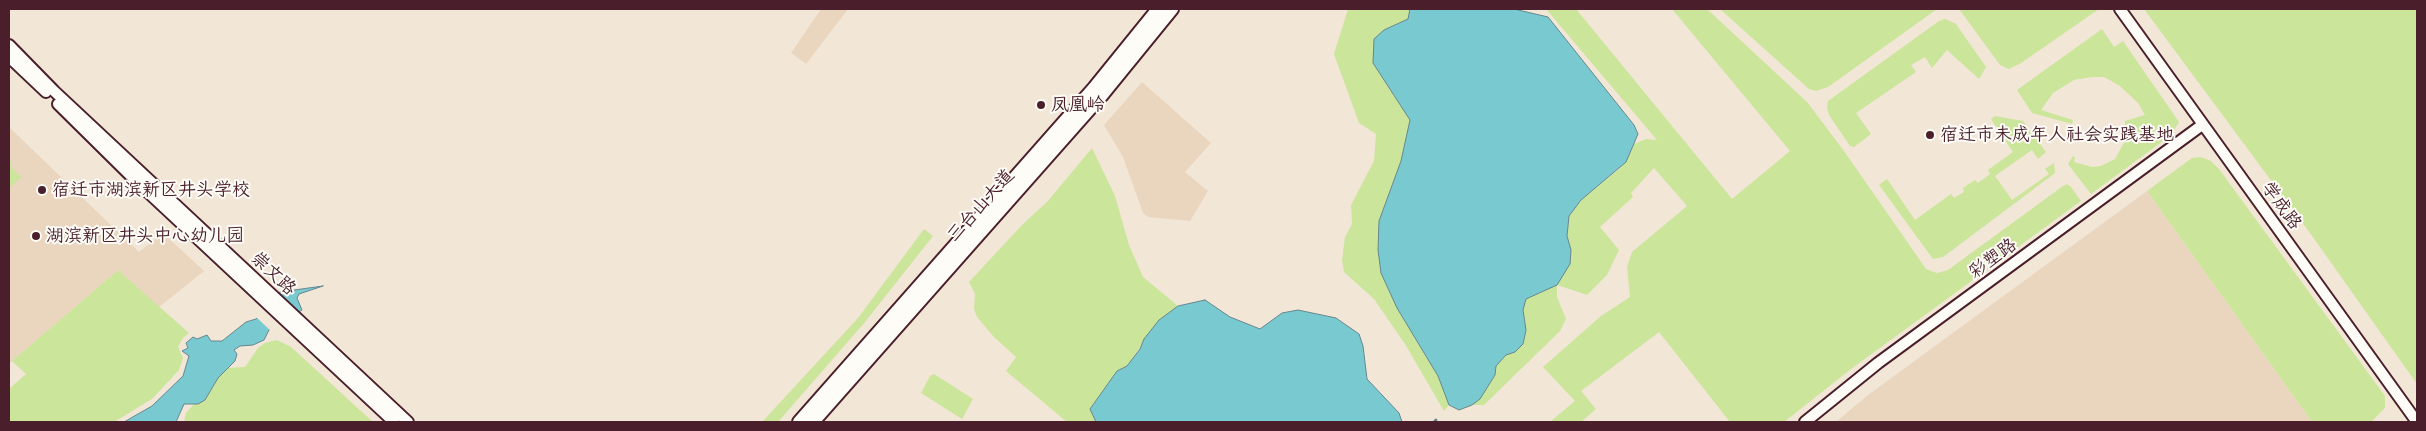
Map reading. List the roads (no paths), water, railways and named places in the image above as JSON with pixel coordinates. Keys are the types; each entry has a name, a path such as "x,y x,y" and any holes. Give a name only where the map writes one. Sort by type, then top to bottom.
{"main road":[{"name":"三台山大道","path":"799,422 1094,88 1158,9"},
{"name":"三台山大道","path":"813,422 1102,95 1172,9"}],"street":[{"name":"学成路","path":"2120,9 2417,422"},
{"name":"崇文路","path":"9,45 60,97 408,422"},
{"name":"崇文路","path":"9,57 138,183 394,422"},
{"name":"彩塑路","path":"1805,422 1878,363 2202,125"}],"water":[{"path":"1410,9 1514,9 1548,17 1634,125 1638,134 1626,162 1581,200 1569,216 1567,236 1571,250 1570,264 1557,285 1526,299 1523,310 1526,330 1523,344 1515,352 1506,355 1496,366 1495,375 1480,399 1472,405 1459,410 1449,405 1438,376 1397,308 1381,273 1378,250 1379,221 1401,161 1410,120 1373,63 1374,39 1384,30 1408,19"},
{"path":"323,286 299,294 297,298 302,310 269,330 264,340 253,345 240,346 234,350 237,354 235,361 218,378 205,400 198,404 184,404 176,422 124,422 152,406 183,376 189,356 182,351 188,348 186,343 193,337 197,339 207,335 211,341 222,341 246,322 256,319 280,292"},
{"path":"1205,300 1230,317 1260,329 1282,313 1298,310 1336,318 1359,334 1363,346 1367,379 1399,413 1402,422 1096,422 1090,409 1117,371 1127,366 1159,320 1178,306"}],"place":[{"name":"凤凰岭","path":"1041,105"},
{"name":"宿迁市未成年人社会实践基地","path":"1930,135"},
{"name":"宿迁市湖滨新区井头学校","path":"42,190"},
{"name":"湖滨新区井头中心幼儿园","path":"36,236"}]}
